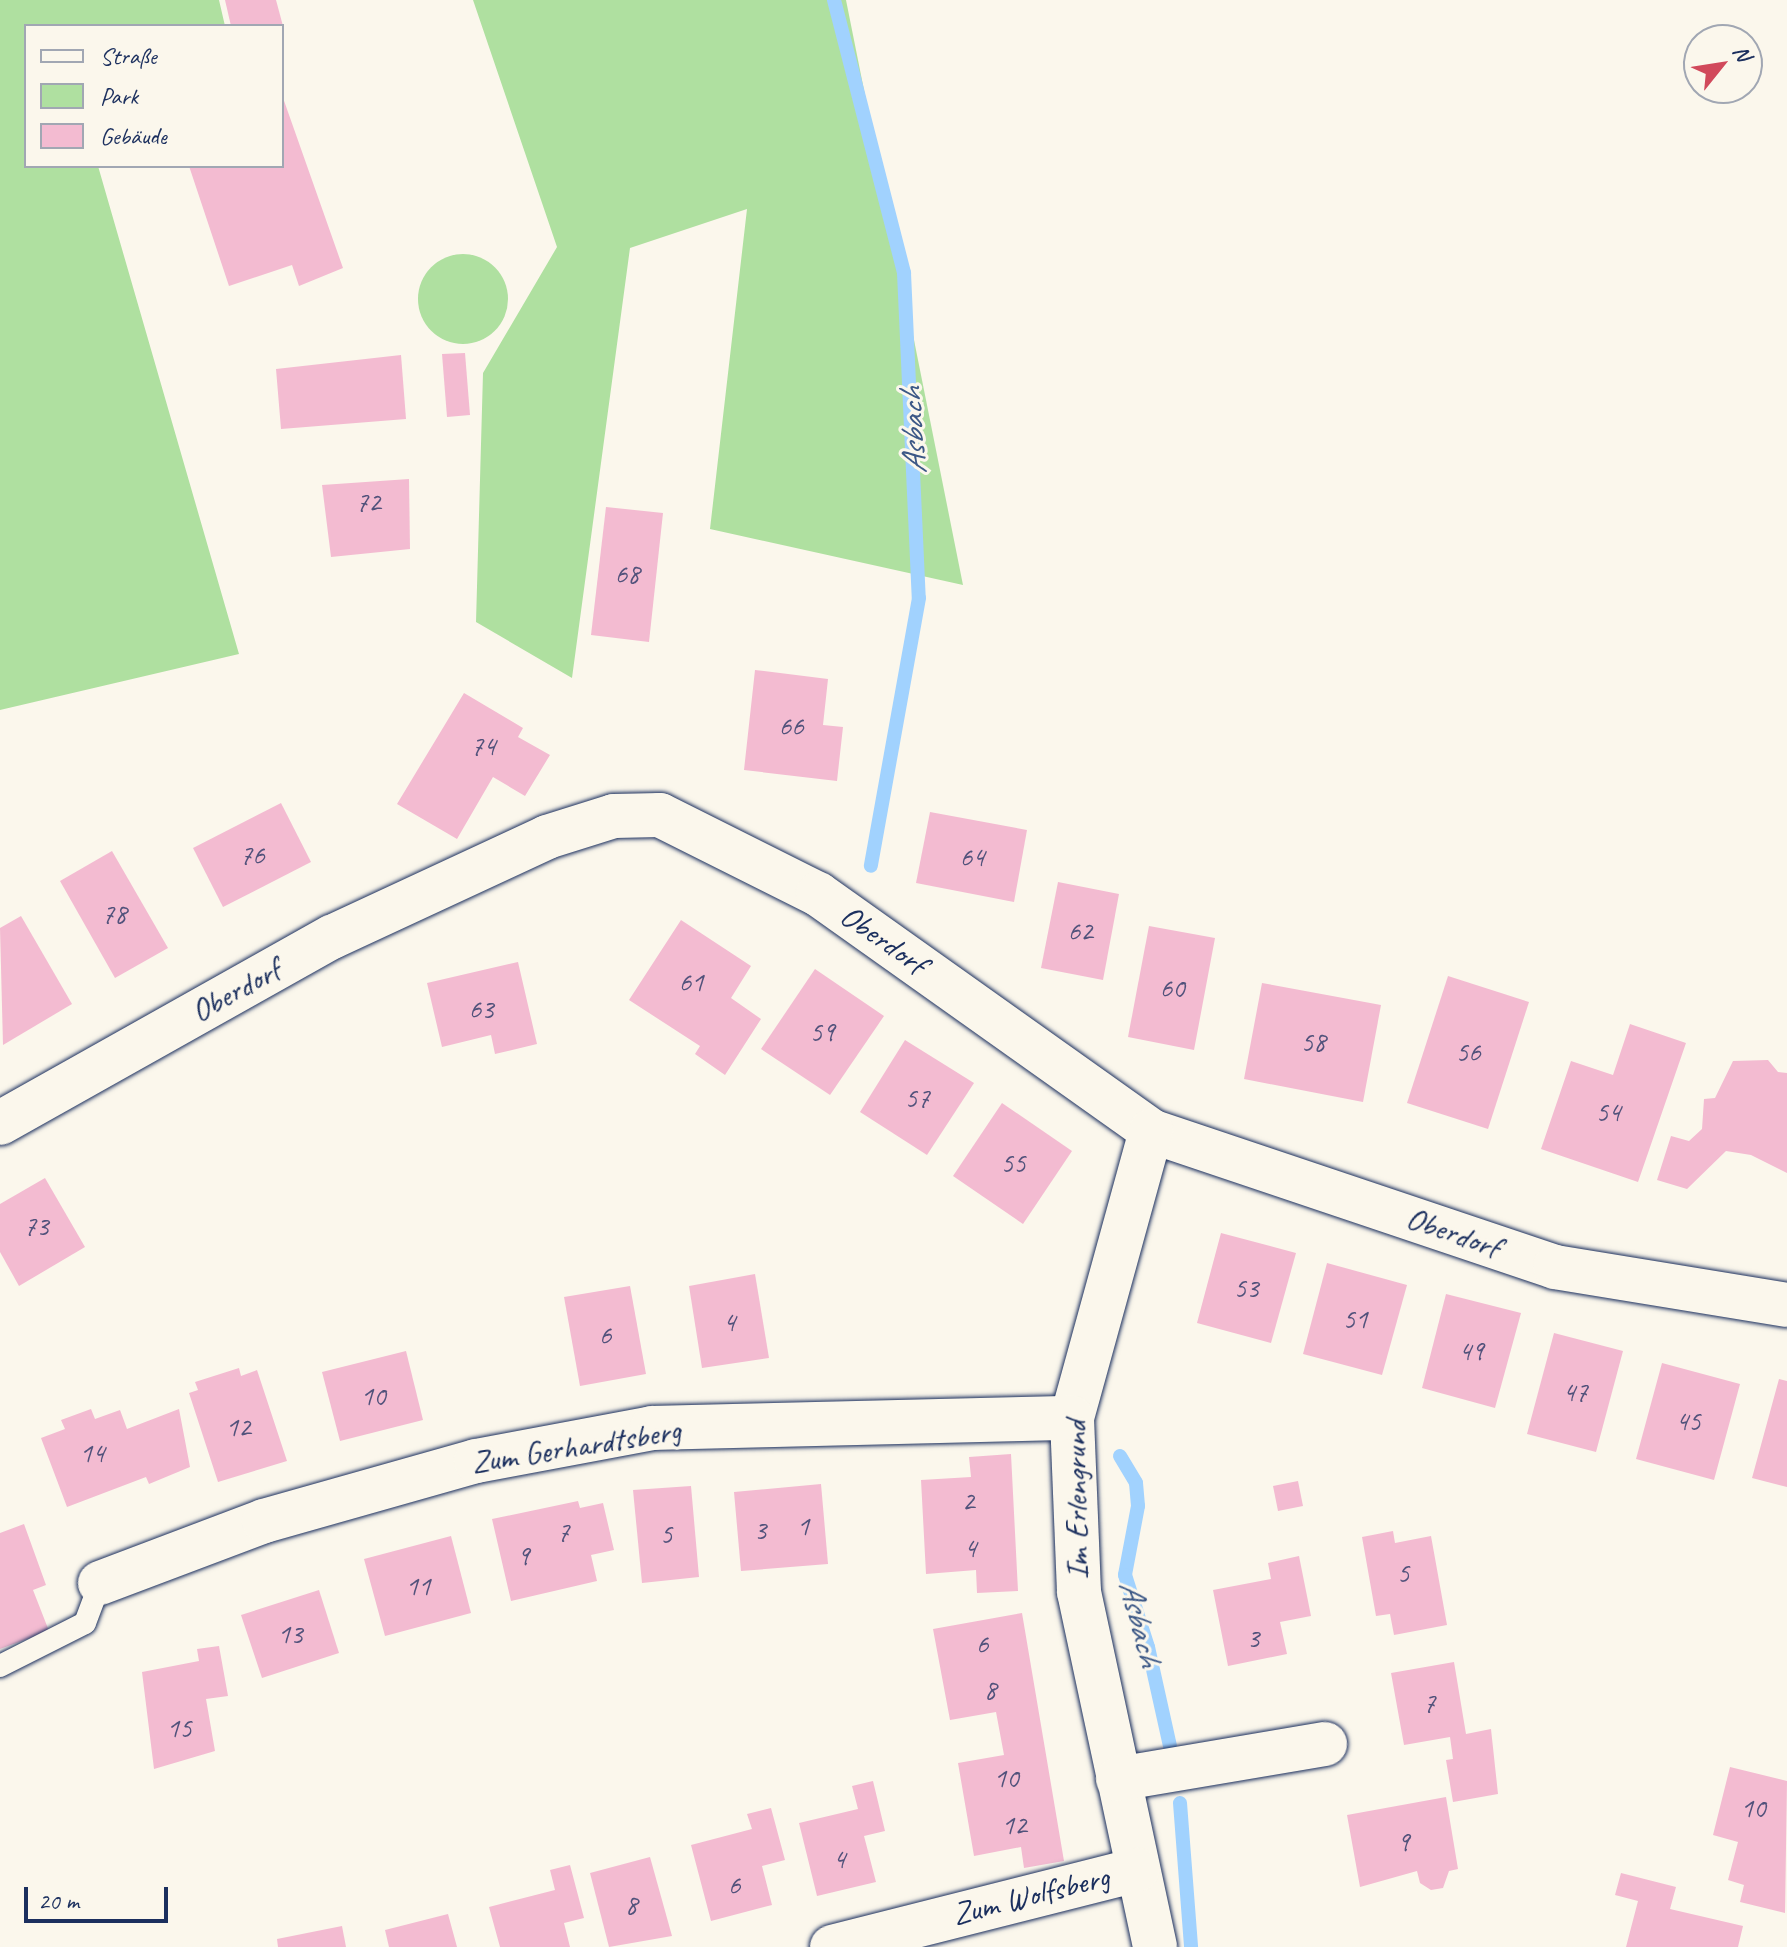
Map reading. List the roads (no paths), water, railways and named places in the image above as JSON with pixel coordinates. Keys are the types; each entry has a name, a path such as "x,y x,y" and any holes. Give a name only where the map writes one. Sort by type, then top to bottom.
{"street":[{"name":"Oberdorf","path":"0,1123 332,937 547,837 614,816 660,815 818,894 1151,1131 1555,1267 1787,1305"},
{"name":"Im Erlengrund","path":"1151,1131 1072,1418 1079,1592 1155,1947"},
{"name":"Zum Gerhardtsberg","path":"100,1583 264,1521 476,1461 652,1428 1072,1418"},
{"path":"1118,1779 1325,1744"},
{"name":"Zum Wolfsberg","path":"832,1947 1137,1870"}],"lane":[{"path":"0,1666 85,1623 100,1583"}],"waterway":[{"name":"Asbach","path":"834,0 904,273 919,598 871,866"},
{"name":"Asbach","path":"1120,1456 1136,1483 1138,1506 1125,1575 1148,1647 1170,1746"},
{"name":"Asbach","path":"1180,1803 1191,1947"}]}
